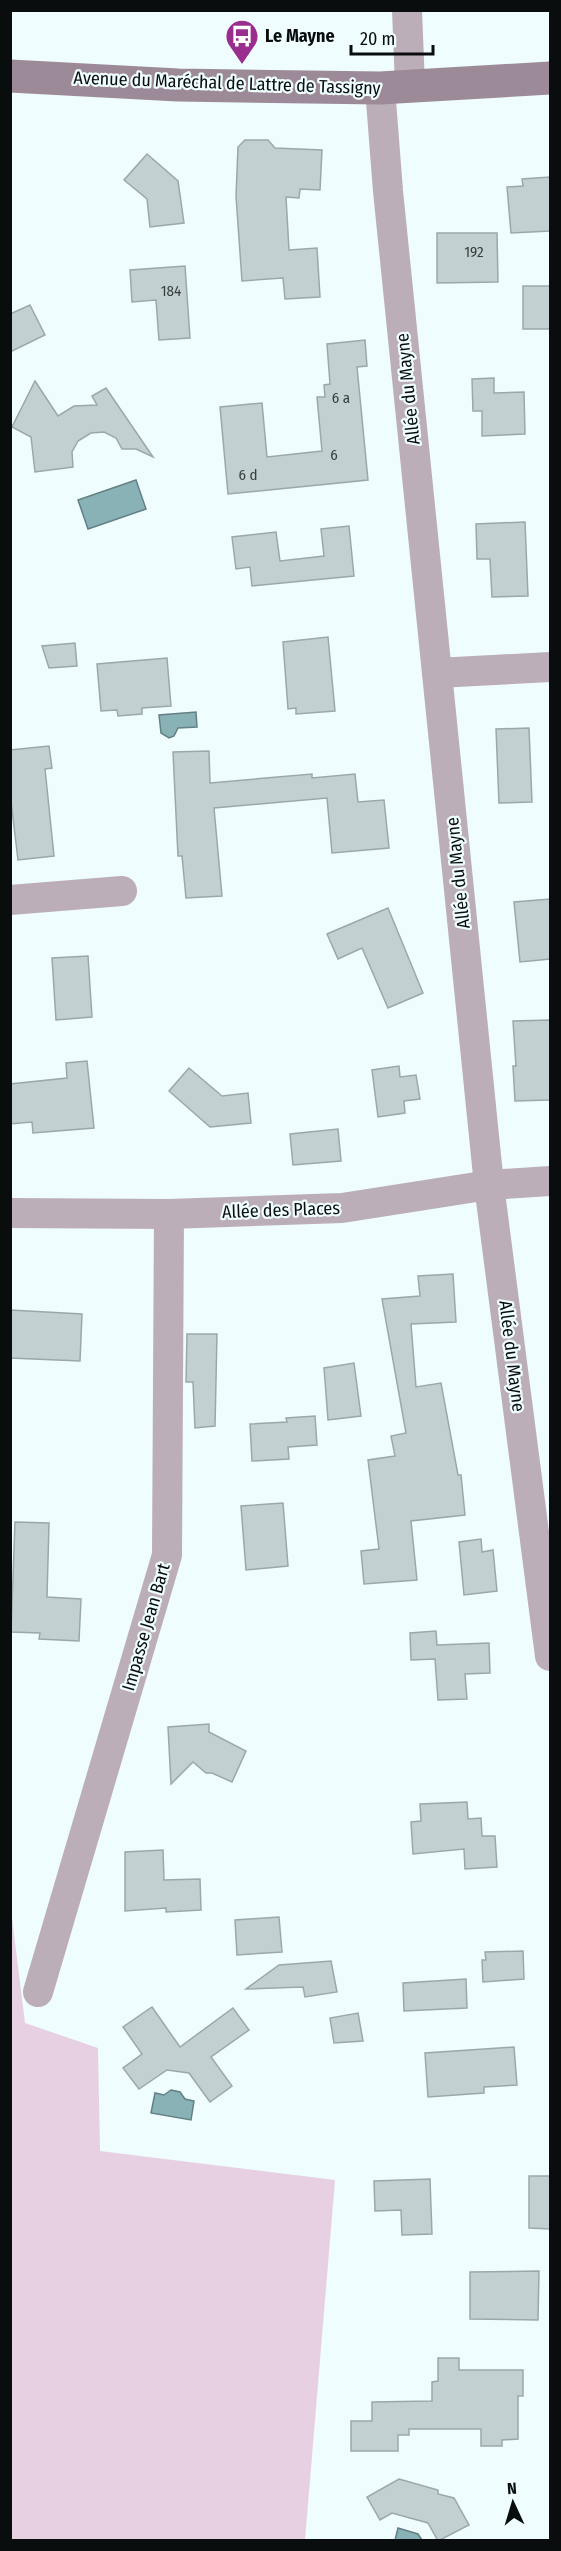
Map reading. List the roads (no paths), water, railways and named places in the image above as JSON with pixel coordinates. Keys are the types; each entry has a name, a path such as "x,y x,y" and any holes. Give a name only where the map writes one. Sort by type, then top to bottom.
{"main road":[{"name":"Avenue du Maréchal de Lattre de Tassigny","path":"10,76 178,85 395,87 550,78"}],"street":[{"name":"Allée du Mayne","path":"407,10 395,87 388,191 489,1185 550,1656"},
{"path":"437,673 550,667"},
{"path":"10,900 122,891"},
{"name":"Allée des Places","path":"10,1213 169,1214 342,1208 489,1185 550,1181"},
{"name":"Impasse Jean Bart","path":"38,1992 167,1556 169,1214"}],"water":[{"path":"136,480 146,509 88,529 78,500"},
{"path":"196,712 197,727 178,728 174,736 169,738 161,733 159,715"},
{"path":"171,2090 180,2092 185,2099 194,2101 191,2120 151,2113 155,2093 164,2095"},
{"path":"398,2528 418,2534 422,2540 395,2540"}],"place":[{"name":"Le Mayne","path":"242,65"}]}
